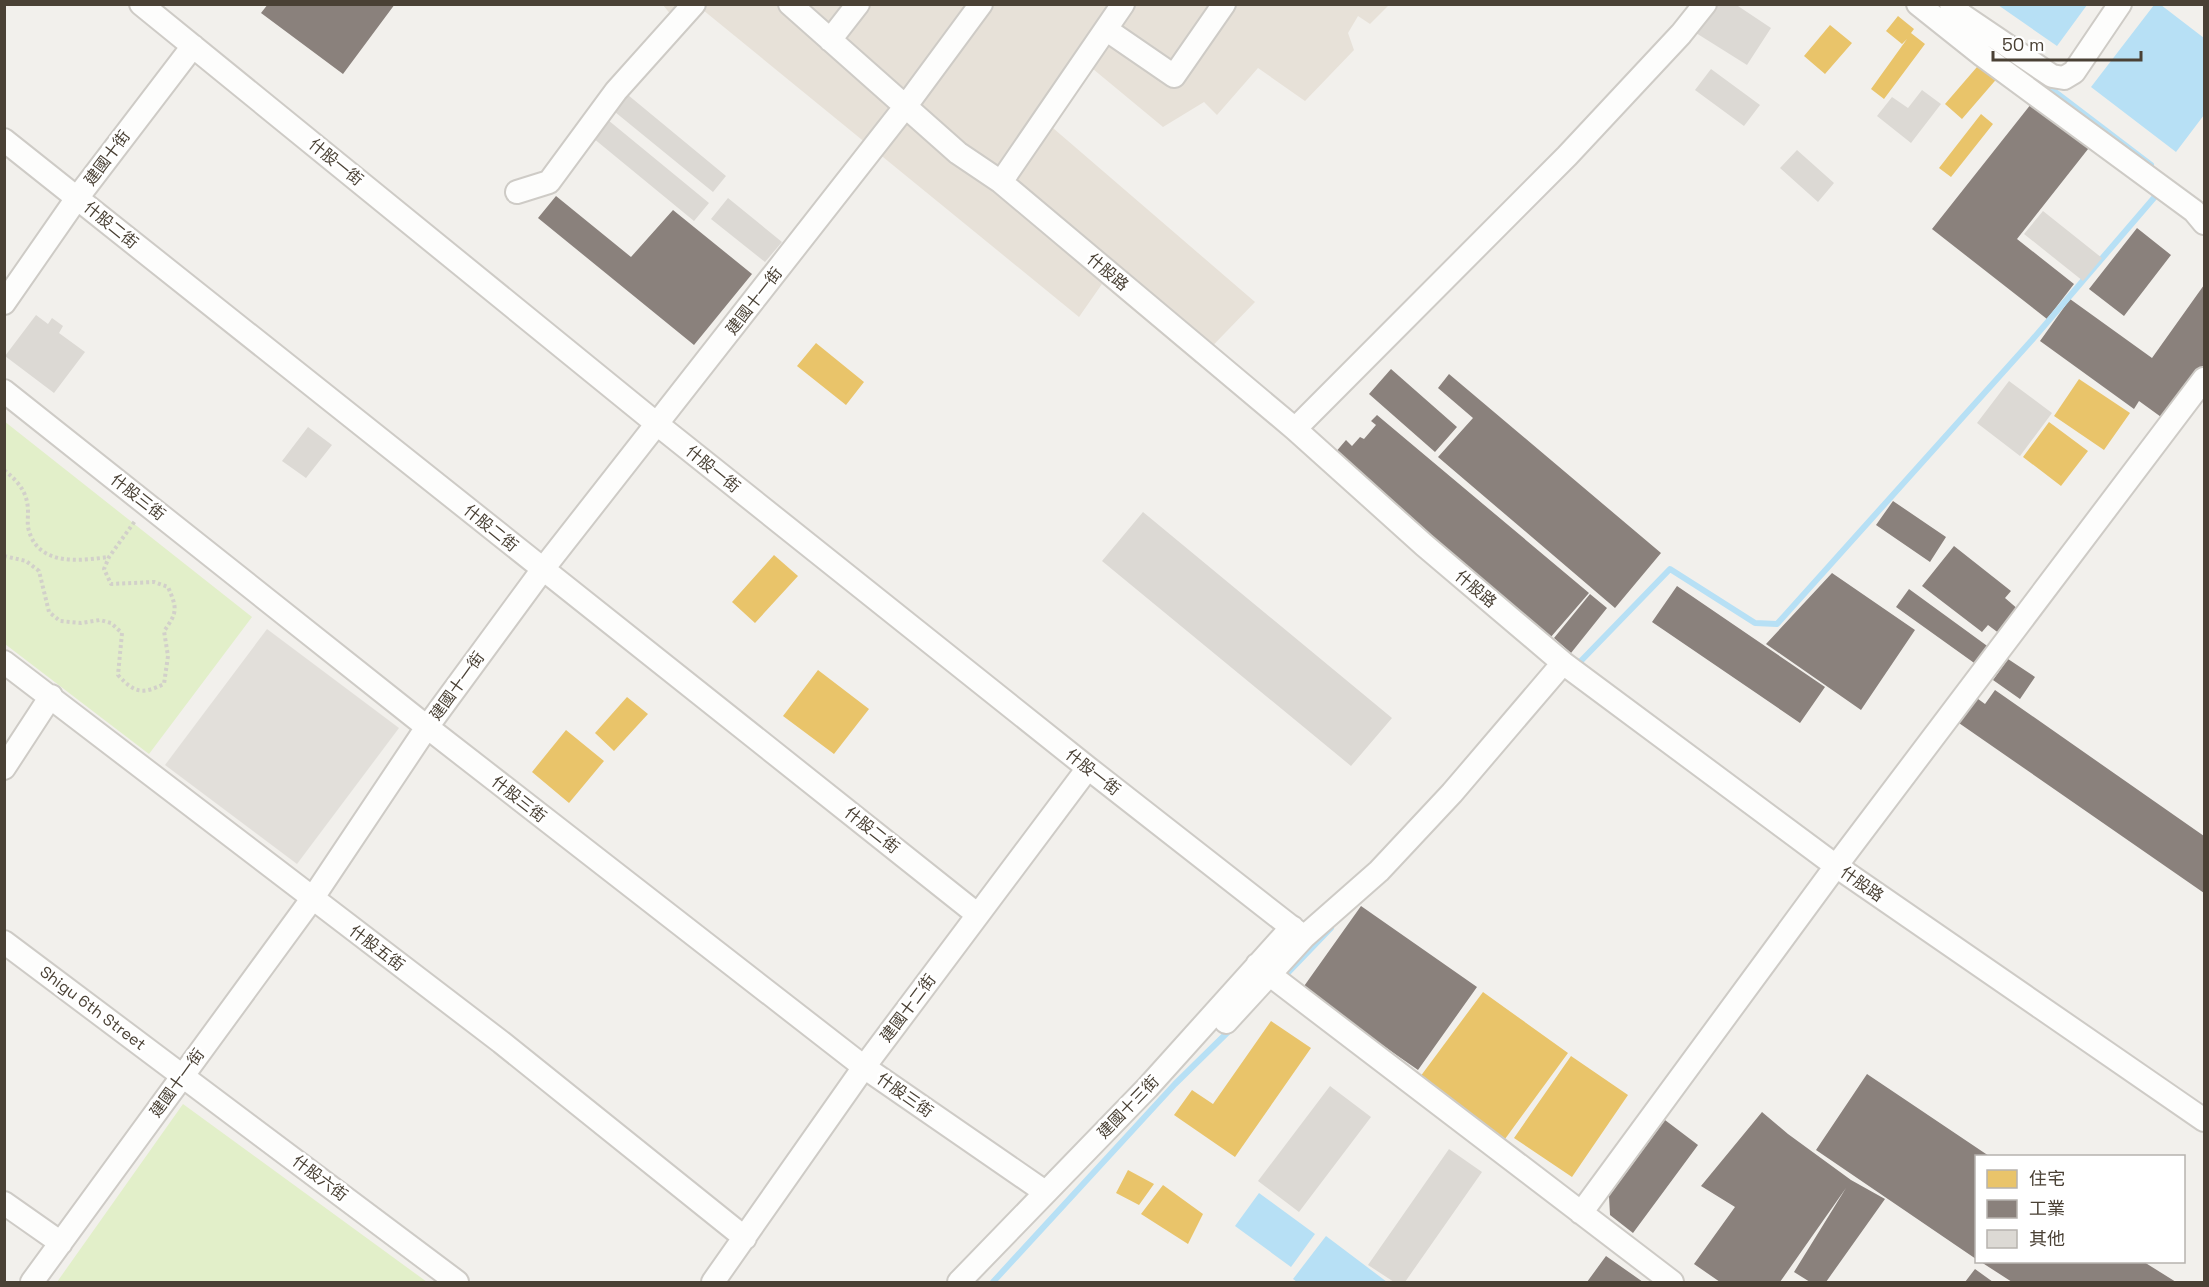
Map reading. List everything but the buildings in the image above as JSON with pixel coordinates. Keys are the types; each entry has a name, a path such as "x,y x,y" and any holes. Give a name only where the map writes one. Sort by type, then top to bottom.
{"street":[{"name":"什股一街","path":"141,4 657,424 1088,768 1298,932"},
{"path":"517,192 549,182 616,91 694,4"},
{"name":"什股路","path":"790,4 958,153 1001,182 1295,429 1424,546 1563,663 1836,866 2205,1120"},
{"path":"830,40 858,4"},
{"name":"建國十一街","path":"32,1282 312,899 427,727 543,569 905,107 981,4"},
{"path":"1001,182 1123,4"},
{"path":"1107,30 1174,76 1224,4"},
{"path":"1295,429 1567,156 1682,34 1705,4"},
{"path":"1918,4 1982,55 2194,211 2205,224"},
{"path":"1952,4 1962,15 2052,76 2064,78 2074,72 2120,4"},
{"name":"建國十街","path":"4,303 77,198 193,45"},
{"name":"什股二街","path":"4,140 978,915"},
{"path":"1581,1213 1836,866 2205,379"},
{"name":"什股三街","path":"4,391 427,727 864,1067 1045,1192"},
{"name":"什股五街","path":"4,662 501,1042 746,1238"},
{"name":"建國十三街","path":"959,1282 1298,932 1379,871 1452,793 1563,663"},
{"path":"4,768 51,696"},
{"name":"建國十二街","path":"713,1282 864,1067 1088,768"},
{"name":"Shigu 6th Street","path":"4,942 182,1075"},
{"path":"976,1282 1027,1232 1263,970 1672,1282"},
{"name":"什股六街","path":"182,1075 457,1282"},
{"path":"4,1203 61,1243"}],"path":[{"path":"4,470 20,484 28,501 28,530 35,545 55,558 80,561 109,557"},
{"path":"4,556 26,561 39,571 49,612 60,621 81,623 100,620 111,623 122,633 118,675 129,688 147,692 164,684 168,656 164,631 173,618 176,606 168,587 154,582 111,584 104,569 109,557 136,520"}],"shaded area":[{"path":"663,5 1389,5 1370,24 1358,16 1348,33 1354,50 1305,101 1258,68 1217,115 1204,102 1163,127 1093,69 1046,122 1255,302 1196,363 1102,284 1079,317 703,10 680,26"},
{"path":"267,629 399,728 297,864 165,765"}],"green space":[{"path":"4,421 252,617 149,754 5,644"},
{"path":"183,1104 427,1282 57,1282"}],"water":[{"path":"1998,5 2087,5 2057,46"},
{"path":"2154,5 2161,5 2204,38 2204,115 2176,152 2091,87"},
{"path":"1259,1193 1315,1234 1291,1267 1235,1226"},
{"path":"1326,1236 1387,1282 1297,1282 1293,1279"}],"waterway":[{"path":"2042,82 2151,165"},
{"path":"1576,666 1670,569 1755,623 1777,624 2032,340 2159,192"},
{"path":"1282,979 1331,928"},
{"path":"993,1282 1175,1084 1232,1028"}]}
